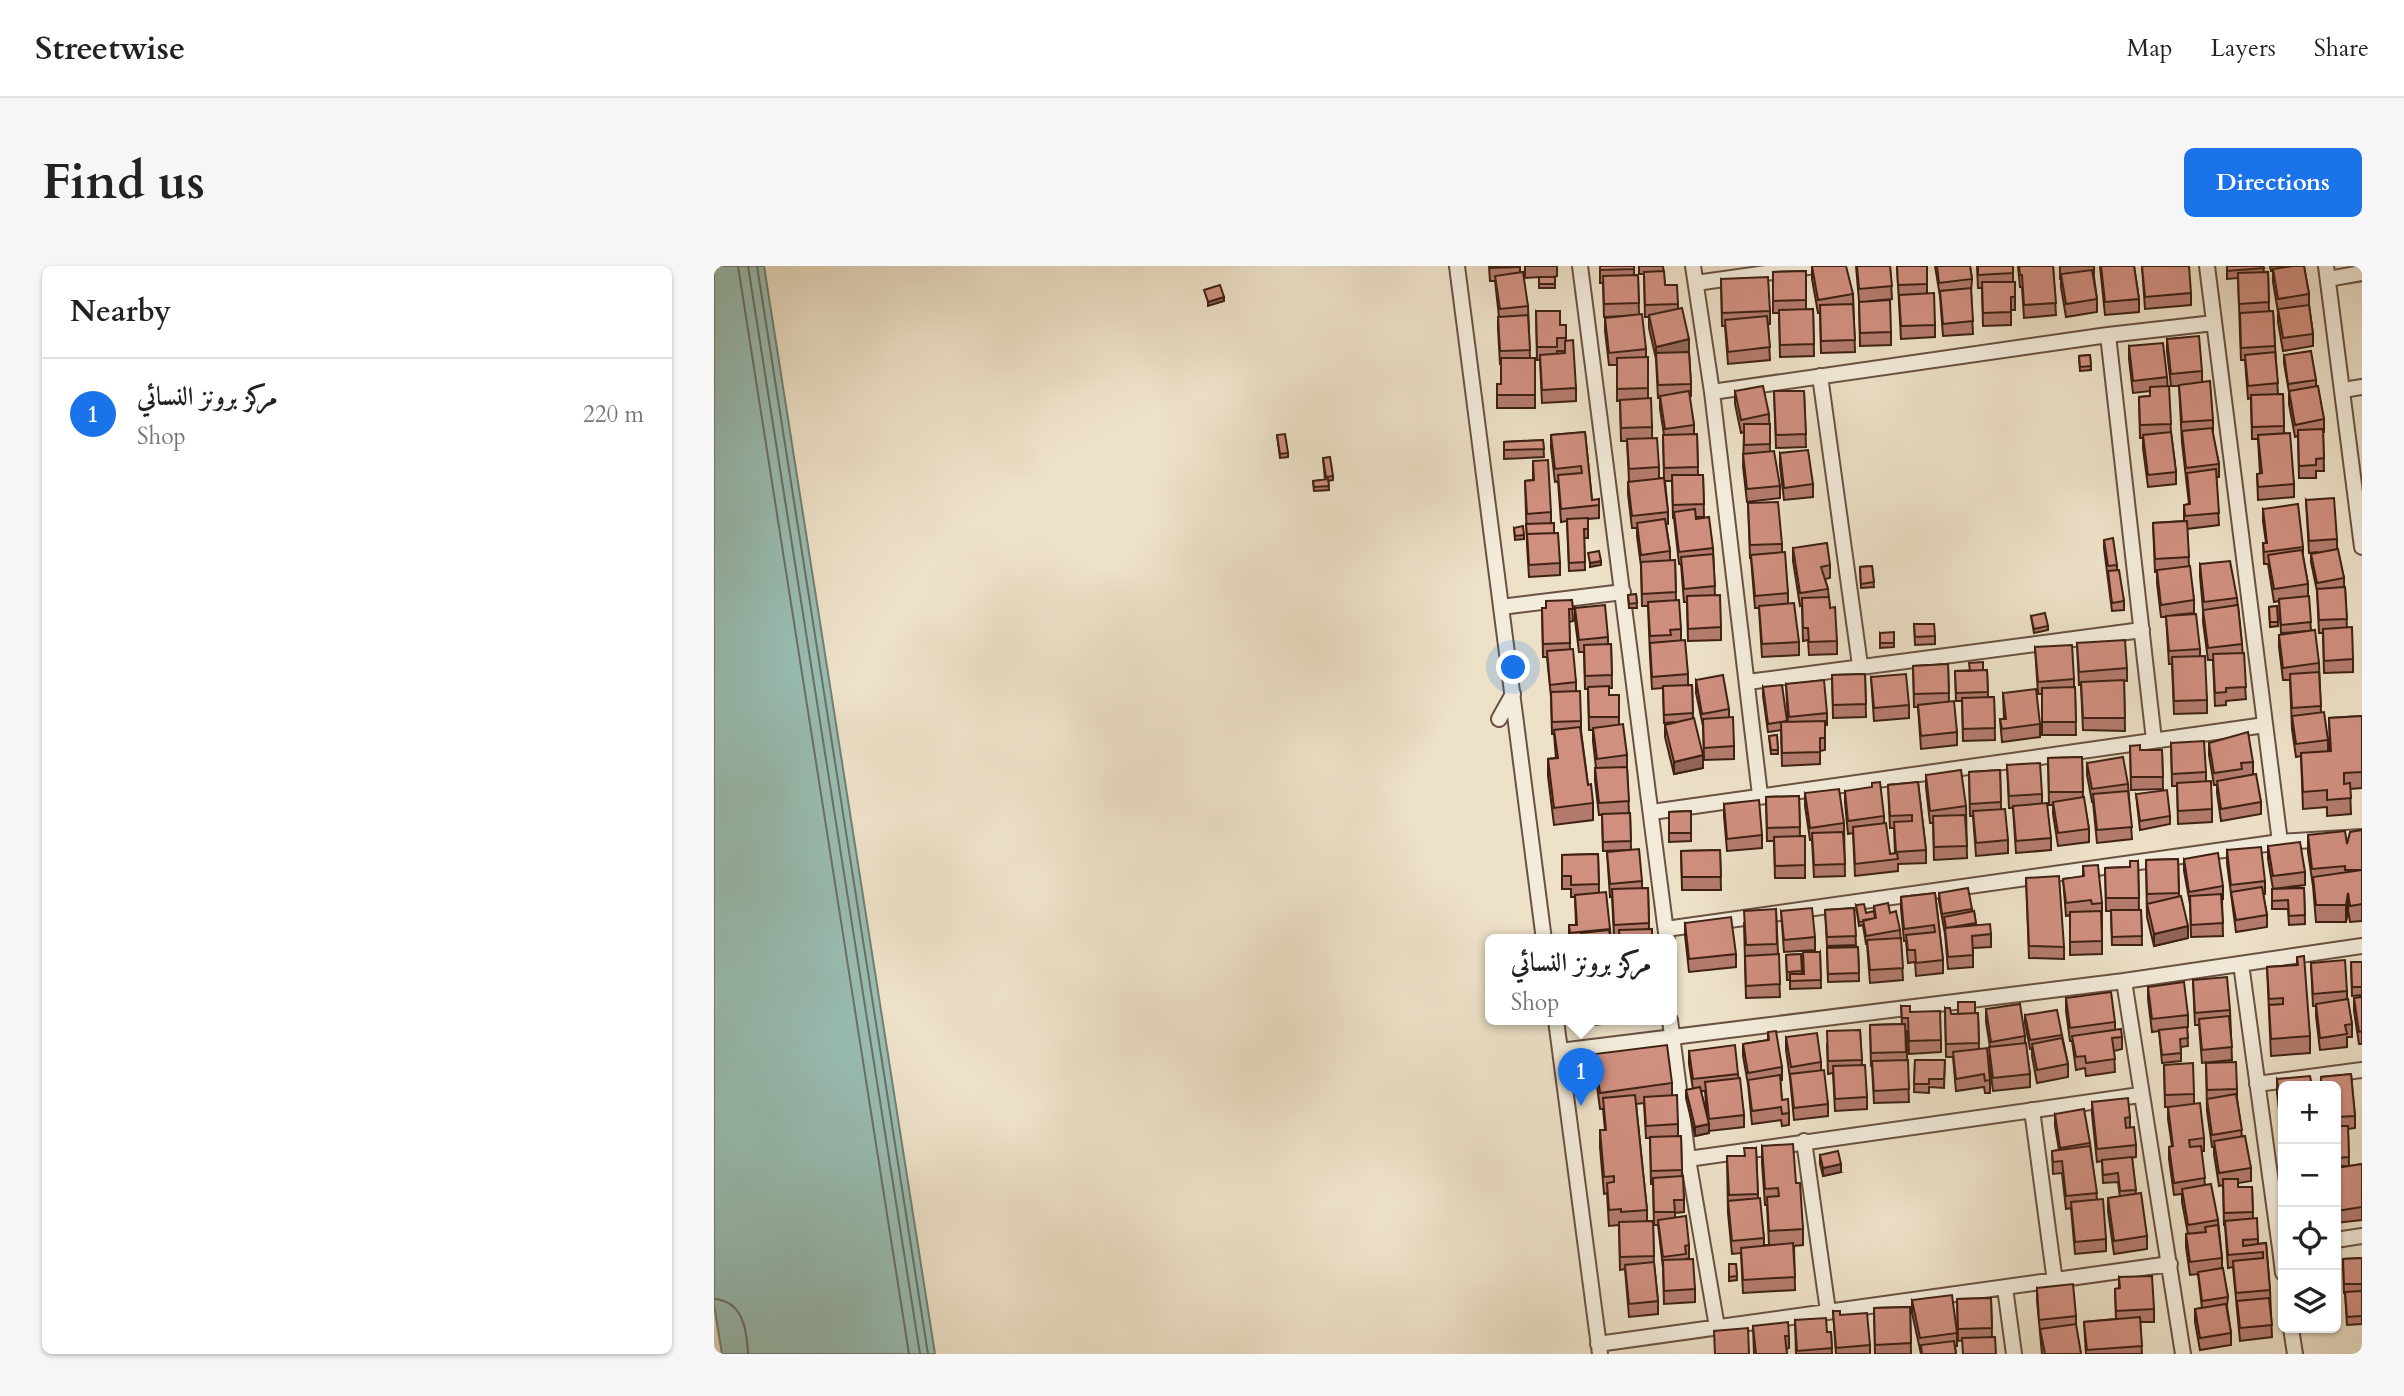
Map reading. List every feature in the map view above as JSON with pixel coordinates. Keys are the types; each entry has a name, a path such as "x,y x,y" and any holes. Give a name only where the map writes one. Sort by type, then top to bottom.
{"street":[{"path":"1457,266 1543,934"},
{"path":"1580,266 1666,934 2280,842 2362,837"},
{"path":"1693,266 1712,392 1760,796"},
{"path":"1696,283 1815,266"},
{"path":"2207,266 2280,842"},
{"path":"2362,273 2327,272 2362,547"},
{"path":"1712,392 2108,335 2214,323"},
{"path":"2108,335 2154,740"},
{"path":"1820,376 1860,665"},
{"path":"2343,390 2362,387"},
{"path":"1502,607 1623,592"},
{"path":"1748,682 1860,665 2141,630"},
{"path":"1499,719 1513,694"},
{"path":"1652,813 2265,725"},
{"path":"1560,1051 2124,981 2362,946"},
{"path":"2241,964 2278,1227"},
{"path":"2124,981 2183,1354"},
{"path":"1557,1025 1599,1349 1717,1327 2170,1264"},
{"path":"1670,1025 1688,1159 1717,1327"},
{"path":"2257,1084 2362,1070"},
{"path":"1688,1159 2140,1095"},
{"path":"2032,1110 2055,1282"},
{"path":"1804,1141 1828,1311"},
{"path":"2341,1239 2362,1236"},
{"path":"2005,1288 2014,1354"},
{"path":"2292,1333 2295,1354"}],"water":[{"path":"714,266 764,266 935,1354 722,1354 714,1305"}],"building":[{"path":"1520,266 1520,267 1490,268"},
{"path":"1600,266 1634,266 1634,269 1600,270"},
{"path":"1812,266 1846,266 1853,294 1818,300"},
{"path":"1857,266 1890,266 1892,286 1859,289"},
{"path":"1897,266 1927,266 1927,284 1898,285"},
{"path":"1937,266 1970,266 1972,279 1939,283"},
{"path":"1978,266 2013,266 2013,273 1978,275"},
{"path":"2019,266 2053,266 2056,303 2024,305"},
{"path":"2101,266 2134,266 2139,299 2105,302"},
{"path":"2142,266 2189,266 2191,293 2145,297"},
{"path":"2227,266 2263,266 2264,268 2227,271"},
{"path":"2304,266 2309,294 2278,299 2273,269"},
{"path":"2092,270 2097,299 2066,304 2061,274"},
{"path":"1664,271 1665,285 1677,285 1678,304 1645,305 1644,272"},
{"path":"1806,271 1806,300 1773,301 1773,272"},
{"path":"1523,272 1528,306 1500,309 1495,276"},
{"path":"2268,272 2269,302 2239,304 2238,273"},
{"path":"1638,275 1639,303 1604,304 1603,276"},
{"path":"1539,277 1555,277 1555,284 1539,284"},
{"path":"1768,277 1770,311 1722,313 1721,279"},
{"path":"1982,282 2015,282 2011,312 1983,313"},
{"path":"1220,285 1224,297 1208,302 1204,290"},
{"path":"1971,288 1973,321 1943,324 1940,291"},
{"path":"1934,293 1935,325 1901,326 1899,295"},
{"path":"1890,300 1891,332 1860,333 1859,302"},
{"path":"1853,304 1855,340 1821,341 1820,305"},
{"path":"2309,305 2313,334 2283,338 2278,309"},
{"path":"1682,308 1689,339 1656,347 1649,315"},
{"path":"1813,309 1814,344 1780,345 1779,310"},
{"path":"1536,311 1560,311 1560,325 1566,325 1566,338 1557,338 1557,347 1537,347"},
{"path":"2273,311 2275,346 2241,348 2240,313"},
{"path":"1642,314 1646,349 1609,353 1605,318"},
{"path":"1528,315 1530,350 1500,351 1498,317"},
{"path":"1767,316 1770,347 1728,352 1725,320"},
{"path":"2199,336 2202,371 2171,374 2167,339"},
{"path":"1573,340 1576,388 1542,390 1540,355 1565,353 1565,341"},
{"path":"2163,343 2167,377 2133,381 2129,346"},
{"path":"2311,351 2316,380 2288,384 2284,355"},
{"path":"1689,352 1691,384 1658,385 1656,353"},
{"path":"2275,352 2278,383 2248,386 2245,355"},
{"path":"2090,355 2091,366 2080,367 2079,356"},
{"path":"1648,357 1648,388 1617,389 1617,358"},
{"path":"1501,358 1535,358 1535,395 1497,395 1497,384 1501,384"},
{"path":"2210,381 2213,420 2182,422 2179,385"},
{"path":"1763,386 1769,414 1741,420 1735,391"},
{"path":"2169,386 2171,424 2140,425 2139,397 2150,396 2150,387"},
{"path":"2318,386 2324,419 2295,425 2289,391"},
{"path":"1689,391 1694,425 1665,429 1660,396"},
{"path":"1774,391 1804,391 1806,434 1776,435"},
{"path":"2283,394 2284,426 2252,427 2251,395"},
{"path":"1651,398 1652,427 1621,428 1620,400"},
{"path":"1744,424 1770,424 1770,444 1744,445"},
{"path":"2212,428 2219,464 2186,468 2182,431"},
{"path":"2323,429 2324,458 2316,459 2316,465 2299,466 2298,430"},
{"path":"1585,432 1592,500 1599,499 1599,505 1561,509 1558,475 1582,473 1581,466 1555,469 1551,435"},
{"path":"2171,432 2176,472 2148,475 2143,435"},
{"path":"2290,433 2294,484 2258,487 2257,474 2262,473 2258,435"},
{"path":"1285,434 1288,453 1280,454 1277,435"},
{"path":"1697,434 1698,467 1664,468 1663,435"},
{"path":"1657,438 1659,467 1629,469 1627,439"},
{"path":"1543,440 1544,449 1504,450 1504,442"},
{"path":"1808,450 1813,484 1784,488 1780,453"},
{"path":"1774,451 1780,486 1747,489 1743,454"},
{"path":"1330,457 1333,476 1326,477 1323,458"},
{"path":"1548,460 1551,512 1527,514 1525,481 1534,480 1533,461"},
{"path":"2216,469 2219,513 2185,516 2184,505 2190,504 2187,473"},
{"path":"1672,475 1703,475 1704,504 1673,505"},
{"path":"1664,478 1668,512 1632,516 1628,482"},
{"path":"1328,479 1329,486 1314,487 1313,481"},
{"path":"2334,498 2337,539 2309,541 2306,500"},
{"path":"1778,502 1782,544 1750,545 1748,503"},
{"path":"2298,504 2303,547 2264,552 2263,543 2267,543 2263,509"},
{"path":"1695,509 1696,519 1709,517 1713,548 1679,552 1674,512"},
{"path":"1588,518 1588,529 1584,529 1585,562 1569,563 1567,519"},
{"path":"1665,519 1670,551 1641,555 1637,523"},
{"path":"2187,521 2189,557 2155,559 2153,523"},
{"path":"1554,523 1554,533 1527,535 1526,524"},
{"path":"1523,526 1524,535 1515,536 1514,528"},
{"path":"1558,533 1560,563 1529,565 1527,534"},
{"path":"2113,538 2117,565 2108,566 2104,540"},
{"path":"1827,543 1830,565 1821,567 1828,589 1800,593 1793,548"},
{"path":"2338,549 2344,578 2317,583 2311,554"},
{"path":"2302,550 2308,584 2274,589 2268,555"},
{"path":"1599,551 1601,561 1590,563 1588,553"},
{"path":"1785,552 1788,593 1755,596 1751,555"},
{"path":"1713,554 1715,586 1684,589 1681,557"},
{"path":"1675,560 1676,592 1642,594 1641,562"},
{"path":"2230,561 2237,598 2204,602 2200,564"},
{"path":"1872,566 1874,582 1861,584 1860,567"},
{"path":"2190,566 2194,600 2161,605 2157,570"},
{"path":"2119,570 2124,601 2112,603 2108,571"},
{"path":"2345,587 2347,619 2319,620 2317,589"},
{"path":"1636,594 1637,603 1629,604 1628,595"},
{"path":"1720,595 1721,627 1688,629 1687,596"},
{"path":"2309,596 2311,622 2281,625 2279,599"},
{"path":"1829,597 1830,608 1835,607 1837,641 1809,642 1808,628 1803,628 1802,598"},
{"path":"1572,600 1573,609 1569,609 1570,643 1543,644 1542,608 1546,608 1546,601"},
{"path":"1679,600 1681,629 1670,630 1671,635 1650,636 1648,602"},
{"path":"1794,603 1799,642 1762,644 1759,606"},
{"path":"1605,605 1608,637 1579,640 1575,608"},
{"path":"2238,605 2242,644 2208,648 2203,610"},
{"path":"2277,606 2278,622 2270,622 2269,607"},
{"path":"2045,613 2048,626 2034,629 2031,616"},
{"path":"2196,614 2200,649 2169,651 2166,616"},
{"path":"1914,624 1934,624 1935,636 1915,637"},
{"path":"2352,627 2353,659 2324,661 2323,629"},
{"path":"2315,630 2319,663 2283,668 2279,635"},
{"path":"1894,632 1894,643 1880,643 1880,633"},
{"path":"1685,640 1688,674 1652,677 1650,643"},
{"path":"2125,640 2127,668 2079,672 2077,643"},
{"path":"1611,644 1612,675 1585,676 1584,645"},
{"path":"2072,645 2074,679 2038,682 2035,647"},
{"path":"1573,649 1576,682 1550,685 1547,651"},
{"path":"2244,653 2246,687 2226,688 2226,692 2215,693 2213,654"},
{"path":"2205,656 2207,700 2174,701 2172,657"},
{"path":"1983,662 1983,670 1970,671 1969,663"},
{"path":"1948,664 1949,693 1914,694 1913,666"},
{"path":"1987,670 1988,692 1956,693 1955,671"},
{"path":"2319,672 2321,706 2292,708 2290,674"},
{"path":"1865,674 1866,704 1833,705 1832,675"},
{"path":"1906,674 1909,705 1874,708 1871,677"},
{"path":"1723,675 1729,709 1702,714 1696,680"},
{"path":"1824,680 1827,713 1789,717 1786,684"},
{"path":"2124,680 2125,718 2083,718 2081,682"},
{"path":"1692,685 1693,713 1664,715 1663,686"},
{"path":"1782,685 1787,721 1768,724 1763,687"},
{"path":"1609,686 1609,695 1619,695 1619,717 1589,717 1588,687"},
{"path":"2075,687 2076,722 2042,722 2042,688"},
{"path":"2036,689 2040,724 2002,729 2000,719 2006,719 2003,693"},
{"path":"1580,691 1581,721 1552,722 1551,692"},
{"path":"1994,697 1995,728 1963,729 1962,698"},
{"path":"1954,701 1957,732 1921,736 1918,705"},
{"path":"2324,712 2328,740 2296,744 2292,716"},
{"path":"2362,716 2362,772 2344,773 2344,784 2350,783 2351,798 2327,800 2327,790 2303,792 2301,753 2331,751 2329,718"},
{"path":"1733,717 1734,746 1704,748 1703,719"},
{"path":"1694,718 1703,755 1674,762 1665,725"},
{"path":"1825,721 1825,738 1820,738 1820,752 1782,753 1781,722"},
{"path":"1623,724 1627,755 1597,759 1593,728"},
{"path":"1580,727 1593,803 1554,808 1548,759 1558,758 1554,730"},
{"path":"2248,732 2253,762 2241,763 2242,769 2214,773 2209,743"},
{"path":"1777,735 1778,750 1771,750 1769,736"},
{"path":"2204,741 2206,772 2172,774 2171,743"},
{"path":"2140,745 2140,750 2162,750 2163,777 2131,777 2130,746"},
{"path":"2082,757 2083,792 2049,792 2048,758"},
{"path":"2123,757 2128,784 2092,789 2087,763"},
{"path":"2040,763 2042,794 2009,796 2007,765"},
{"path":"1627,767 1629,801 1599,803 1595,768"},
{"path":"1961,770 1966,806 1930,811 1926,775"},
{"path":"2000,770 2001,802 1970,804 1969,772"},
{"path":"2256,774 2261,802 2221,809 2217,781"},
{"path":"2211,781 2212,809 2178,811 2177,783"},
{"path":"1880,782 1884,816 1848,821 1845,791 1872,787 1872,783"},
{"path":"1918,782 1926,850 1896,852 1894,822 1912,821 1912,815 1890,816 1888,785"},
{"path":"1839,789 1844,823 1810,828 1805,793"},
{"path":"2167,790 2170,816 2140,821 2136,794"},
{"path":"2128,791 2132,827 2097,830 2093,794"},
{"path":"1799,796 1800,827 1767,828 1766,797"},
{"path":"2084,797 2089,829 2058,833 2053,802"},
{"path":"1759,800 1762,835 1727,839 1724,804"},
{"path":"2047,803 2051,838 2016,841 2013,806"},
{"path":"2005,809 2008,840 1976,843 1973,811"},
{"path":"1691,811 1691,833 1669,833 1669,812"},
{"path":"1630,813 1631,841 1603,842 1602,814"},
{"path":"1965,815 1967,846 1934,847 1933,816"},
{"path":"1886,823 1890,854 1897,853 1898,859 1855,864 1853,827"},
{"path":"2362,830 2362,870 2345,870 2345,866 2312,869 2308,835 2345,831 2347,844 2350,832"},
{"path":"1843,832 1845,864 1814,865 1812,833"},
{"path":"1805,836 1805,865 1775,866 1774,837"},
{"path":"2300,842 2305,872 2273,876 2268,846"},
{"path":"2261,847 2265,881 2231,885 2227,850"},
{"path":"1639,849 1642,881 1610,884 1607,852"},
{"path":"1720,850 1721,877 1682,877 1681,851"},
{"path":"2218,853 2223,886 2189,892 2184,859"},
{"path":"1598,854 1599,884 1571,885 1571,876 1562,876 1562,855"},
{"path":"2178,859 2179,893 2147,894 2146,860"},
{"path":"2130,861 2138,861 2139,898 2106,898 2105,868 2130,867"},
{"path":"2098,865 2102,903 2092,904 2091,900 2066,903 2063,879 2084,876 2083,866"},
{"path":"2362,870 2362,904 2350,906 2348,893 2346,905 2316,905 2313,877"},
{"path":"2059,876 2064,947 2029,946 2026,878"},
{"path":"2262,887 2267,915 2236,920 2231,892"},
{"path":"1648,888 1649,923 1614,925 1612,889"},
{"path":"1968,888 1972,909 1942,914 1939,893"},
{"path":"2304,888 2305,915 2289,916 2288,900 2272,901 2272,889"},
{"path":"1606,892 1610,929 1570,933 1569,925 1577,925 1575,895"},
{"path":"1935,893 1943,960 1916,963 1915,950 1908,950 1906,935 1935,932 1934,925 1904,929 1901,897"},
{"path":"2221,894 2223,923 2191,925 2190,896"},
{"path":"2181,896 2188,926 2154,934 2147,904"},
{"path":"1888,903 1890,913 1896,911 1900,930 1866,936 1863,920 1876,918 1874,906"},
{"path":"1864,904 1866,913 1874,911 1875,918 1859,922 1856,905"},
{"path":"1812,908 1815,937 1784,940 1781,911"},
{"path":"1854,908 1856,936 1827,937 1825,910"},
{"path":"1776,909 1777,944 1746,945 1744,911"},
{"path":"2111,910 2141,910 2142,936 2112,937"},
{"path":"1974,911 1976,923 1946,928 1944,917"},
{"path":"2101,911 2102,941 2070,942 2070,912"},
{"path":"1731,917 1736,954 1689,959 1685,923"},
{"path":"1990,924 1991,934 1972,936 1973,955 1948,957 1945,928"},
{"path":"1652,929 1652,934 1619,934 1619,930"},
{"path":"1609,930 1610,934 1581,934"},
{"path":"1901,938 1903,968 1870,970 1867,940"},
{"path":"1858,947 1859,973 1828,974 1827,948"},
{"path":"1803,952 1820,952 1821,980 1790,981 1790,974 1804,974"},
{"path":"1779,954 1780,984 1746,986 1745,956"},
{"path":"1801,954 1802,971 1787,972 1786,955"},
{"path":"2304,956 2310,1036 2271,1039 2269,1005 2283,1004 2283,998 2269,999 2267,967 2298,965 2297,957"},
{"path":"2345,960 2347,991 2313,994 2311,963"},
{"path":"2351,962 2362,962 2362,987 2352,987"},
{"path":"2227,977 2230,1010 2195,1013 2193,980"},
{"path":"2184,982 2188,1015 2152,1019 2148,987"},
{"path":"2111,992 2115,1022 2070,1028 2066,998"},
{"path":"2362,997 2362,1031 2359,1032 2354,998"},
{"path":"2348,999 2352,1024 2345,1025 2347,1034 2320,1038 2316,1004"},
{"path":"1958,1002 1975,1002 1975,1013 1958,1014"},
{"path":"2020,1004 2025,1036 1991,1042 1986,1009"},
{"path":"1901,1006 1910,1006 1910,1012 1940,1011 1941,1040 1909,1041 1908,1018 1902,1018"},
{"path":"1945,1008 1950,1008 1951,1014 1978,1013 1979,1043 1946,1044"},
{"path":"2057,1010 2062,1035 2030,1040 2025,1015"},
{"path":"2229,1016 2232,1047 2202,1050 2199,1019"},
{"path":"1905,1024 1906,1052 1871,1053 1870,1025"},
{"path":"2187,1027 2188,1038 2180,1039 2181,1053 2162,1055 2159,1030"},
{"path":"2121,1029 2122,1037 2112,1038 2115,1059 2086,1063 2085,1056 2076,1057 2072,1036"},
{"path":"1860,1030 1862,1060 1828,1061 1827,1031"},
{"path":"1776,1031 1782,1067 1748,1073 1743,1044 1769,1040 1768,1032"},
{"path":"1817,1033 1821,1062 1791,1067 1786,1037"},
{"path":"2062,1038 2068,1064 2037,1070 2032,1044"},
{"path":"2026,1043 2030,1074 1993,1078 1989,1047"},
{"path":"1667,1045 1672,1083 1600,1093 1595,1054"},
{"path":"1735,1045 1738,1074 1693,1079 1689,1051"},
{"path":"1987,1048 1990,1080 1985,1081 1984,1074 1956,1079 1953,1052"},
{"path":"1908,1060 1909,1089 1874,1091 1872,1061"},
{"path":"1915,1060 1945,1060 1944,1079 1929,1079 1929,1084 1914,1084"},
{"path":"2236,1062 2237,1089 2207,1090 2206,1063"},
{"path":"2193,1063 2194,1094 2165,1095 2164,1065"},
{"path":"1865,1065 1867,1097 1835,1099 1833,1066"},
{"path":"1824,1070 1828,1104 1794,1108 1790,1074"},
{"path":"2351,1074 2355,1116 2341,1117 2341,1081 2321,1081 2321,1077"},
{"path":"1780,1075 1782,1100 1788,1099 1789,1113 1782,1114 1781,1107 1752,1111 1748,1080"},
{"path":"2310,1076 2311,1081 2278,1081 2278,1088 2277,1079"},
{"path":"1740,1078 1744,1115 1709,1119 1705,1082"},
{"path":"1700,1087 1709,1124 1695,1127 1686,1090"},
{"path":"2236,1094 2242,1130 2212,1135 2207,1099"},
{"path":"1635,1095 1647,1210 1609,1210 1607,1183 1614,1182 1614,1176 1604,1177 1600,1130 1606,1130 1603,1098"},
{"path":"1677,1095 1678,1124 1646,1126 1644,1097"},
{"path":"2128,1098 2130,1117 2125,1118 2126,1128 2134,1127 2136,1145 2097,1149 2092,1102"},
{"path":"2200,1103 2204,1138 2189,1140 2190,1147 2201,1146 2205,1178 2174,1183 2169,1147 2173,1146 2168,1107"},
{"path":"2084,1109 2090,1143 2060,1148 2055,1114"},
{"path":"2341,1126 2348,1126 2349,1157 2341,1158"},
{"path":"1681,1136 1682,1170 1651,1171 1650,1137"},
{"path":"2245,1136 2251,1168 2219,1173 2214,1141"},
{"path":"1793,1144 1796,1183 1800,1183 1803,1229 1769,1231 1767,1197 1779,1196 1778,1188 1765,1189 1762,1146"},
{"path":"2090,1146 2097,1193 2066,1196 2062,1161 2053,1162 2052,1151"},
{"path":"1744,1148 1756,1148 1758,1194 1729,1195 1727,1156 1745,1156"},
{"path":"1838,1151 1841,1164 1823,1168 1820,1155"},
{"path":"2132,1157 2136,1190 2120,1191 2118,1173 2103,1175 2102,1160"},
{"path":"2362,1164 2362,1207 2341,1210 2341,1167"},
{"path":"1683,1176 1684,1200 1674,1200 1675,1212 1654,1212 1653,1178"},
{"path":"2223,1179 2238,1179 2238,1187 2252,1187 2253,1212 2224,1213"},
{"path":"2211,1184 2218,1220 2188,1225 2182,1189"},
{"path":"2141,1193 2147,1236 2114,1241 2108,1198"},
{"path":"1760,1198 1764,1238 1732,1241 1728,1201"},
{"path":"2103,1199 2106,1239 2075,1242 2071,1202"},
{"path":"1686,1216 1689,1245 1685,1246 1686,1254 1663,1257 1658,1220"},
{"path":"2257,1218 2258,1239 2243,1240 2243,1246 2266,1243 2270,1290 2236,1293 2233,1261 2263,1258 2263,1252 2228,1255 2225,1221"},
{"path":"1653,1221 1654,1256 1620,1257 1619,1222"},
{"path":"2218,1225 2222,1258 2190,1262 2186,1234 2206,1232 2205,1227"},
{"path":"1793,1243 1795,1277 1743,1280 1741,1248"},
{"path":"2362,1258 2362,1284 2344,1284 2343,1259"},
{"path":"1693,1259 1695,1289 1664,1291 1663,1260"},
{"path":"1654,1262 1658,1301 1629,1304 1625,1265"},
{"path":"1729,1264 1736,1264 1737,1276 1729,1277"},
{"path":"2223,1268 2228,1297 2202,1301 2198,1272"},
{"path":"2152,1276 2154,1309 2116,1311 2115,1289 2120,1288 2119,1277"},
{"path":"2073,1284 2076,1316 2039,1320 2037,1288"},
{"path":"2362,1291 2362,1316 2347,1317 2345,1292"},
{"path":"1952,1295 1957,1333 1920,1338 1912,1300"},
{"path":"1991,1298 1992,1328 1958,1329 1957,1299"},
{"path":"2269,1298 2272,1325 2240,1328 2237,1301"},
{"path":"2226,1304 2231,1333 2200,1338 2195,1309"},
{"path":"1910,1307 1911,1343 1875,1345 1874,1308"},
{"path":"1833,1311 1840,1311 1840,1315 1867,1313 1870,1345 1836,1348"},
{"path":"2140,1317 2142,1346 2087,1350 2084,1322"},
{"path":"1826,1318 1827,1332 1831,1332 1832,1348 1797,1351 1795,1320"},
{"path":"1788,1322 1789,1336 1785,1336 1787,1354 1756,1354 1753,1326"},
{"path":"2076,1324 2081,1354 2045,1354 2040,1329"},
{"path":"1748,1328 1749,1354 1715,1354 1714,1331"},
{"path":"1995,1337 1996,1354 1963,1354 1962,1338"},
{"path":"1954,1341 1956,1354 1922,1354 1921,1345"}],"place":[{"name":"مركز برونز النسائي","path":"1581,1106"}]}
